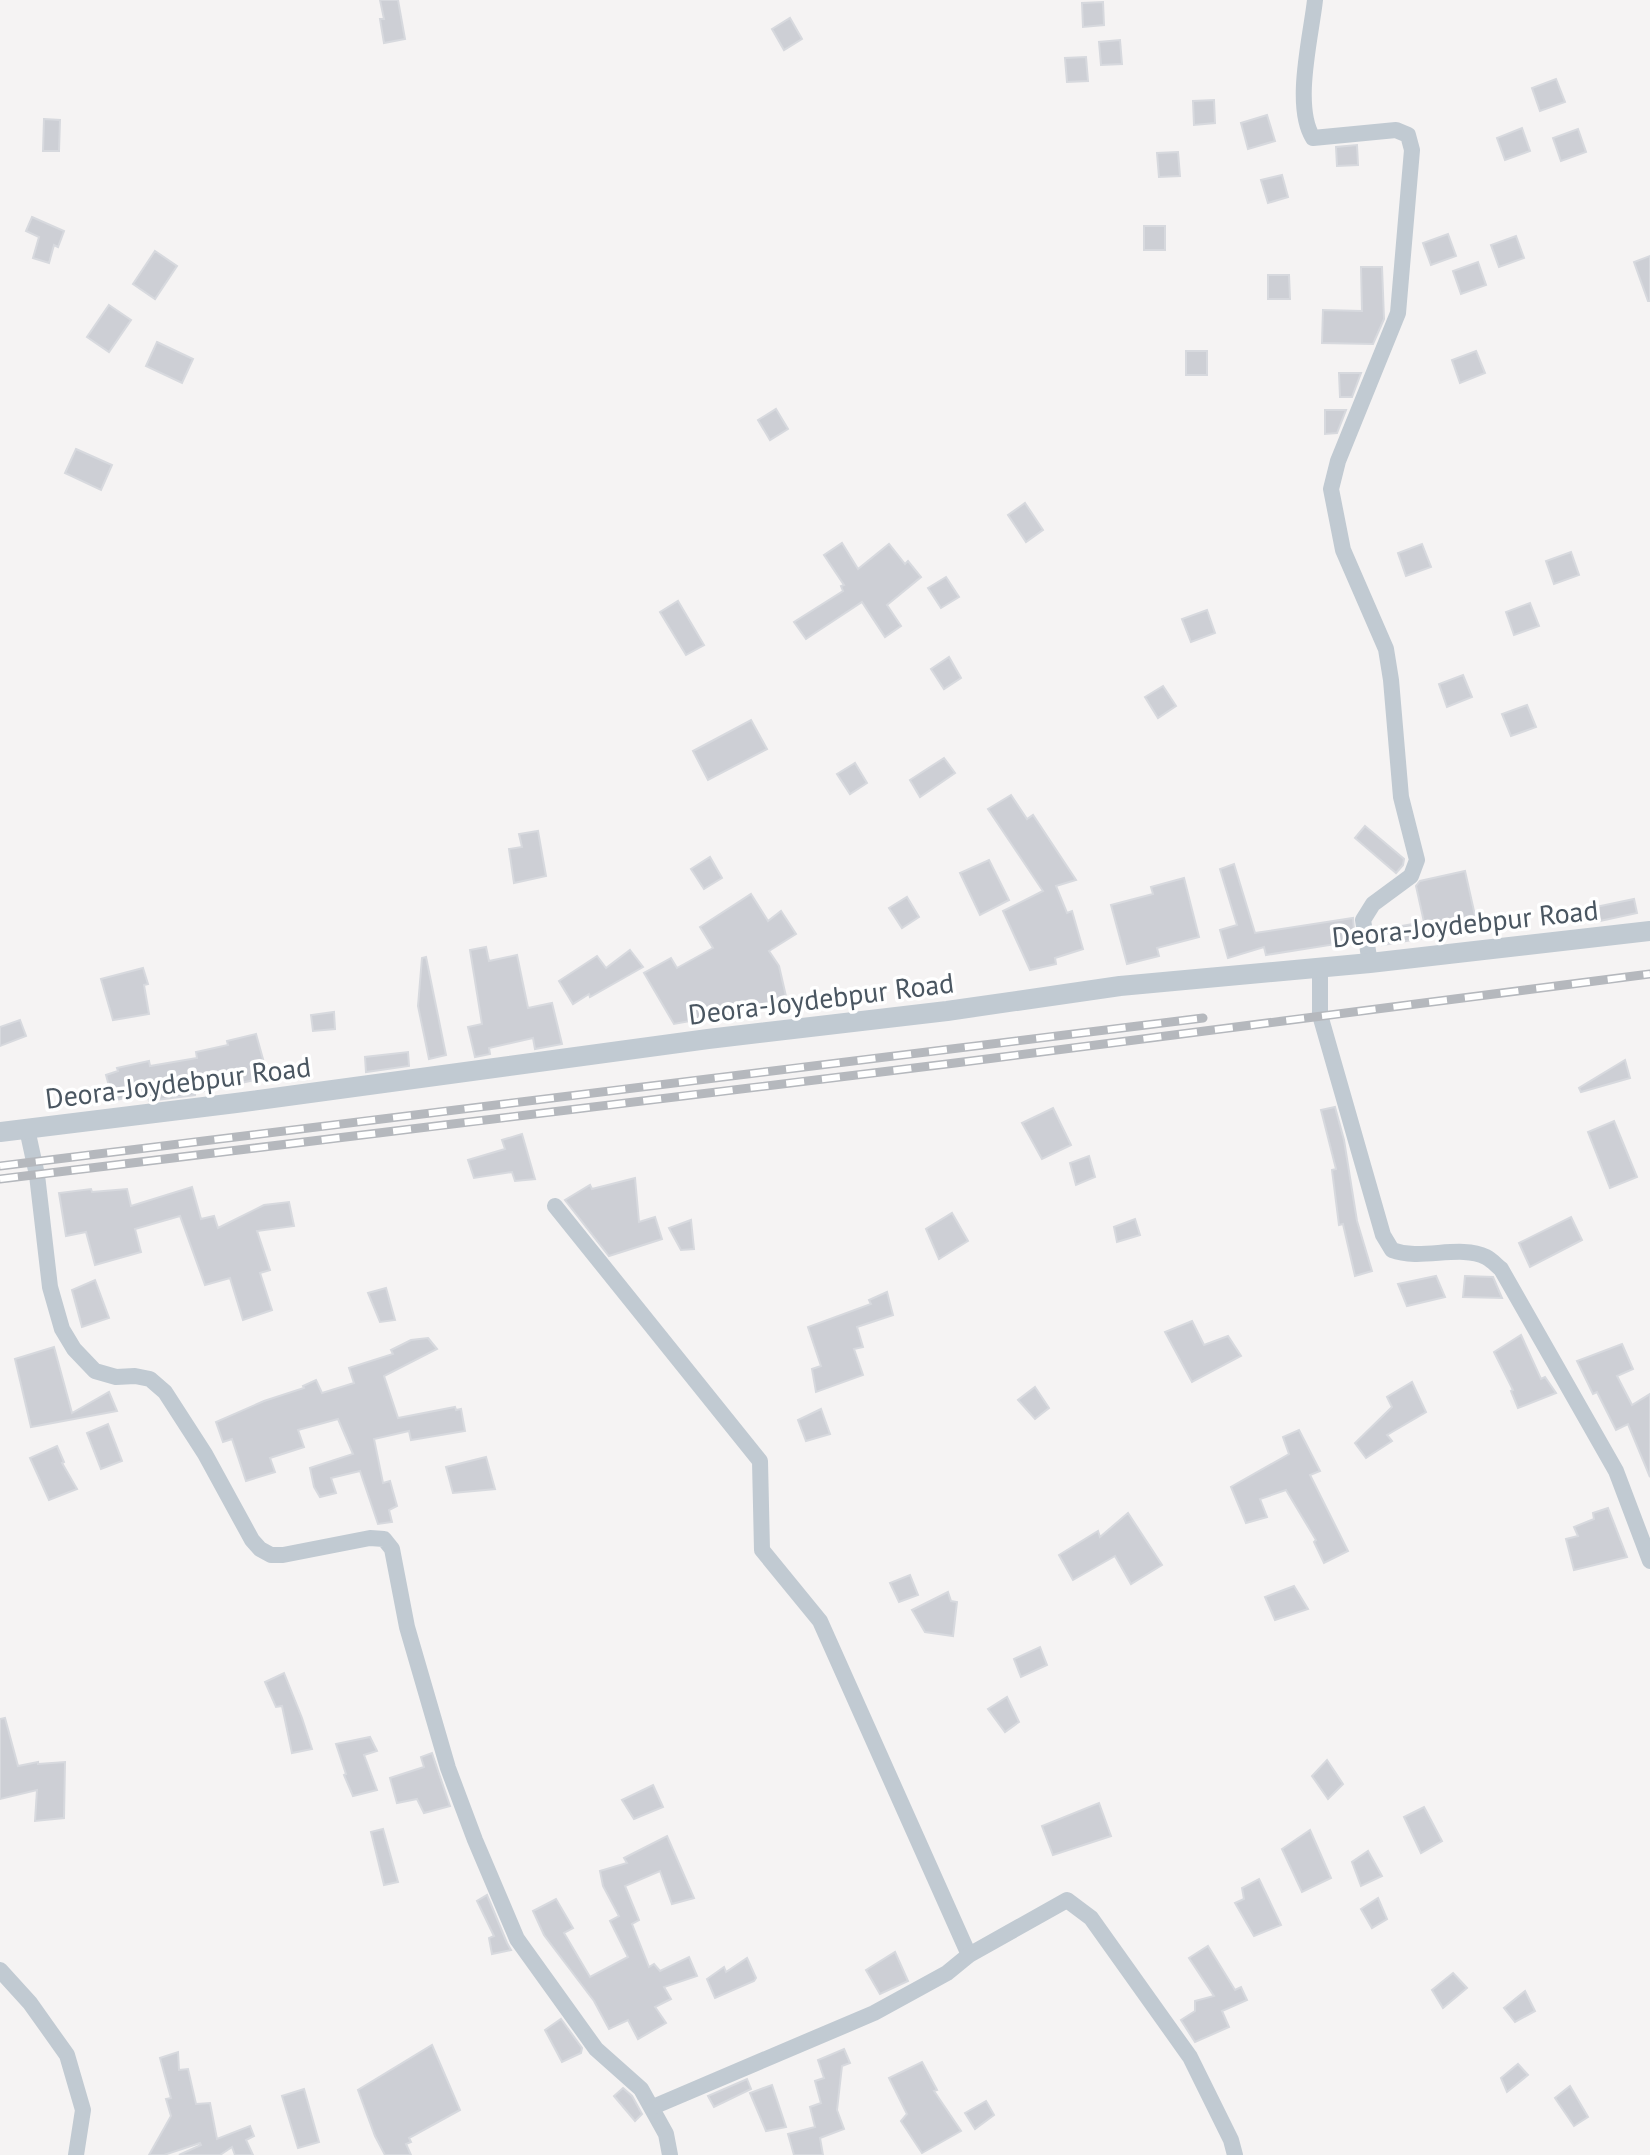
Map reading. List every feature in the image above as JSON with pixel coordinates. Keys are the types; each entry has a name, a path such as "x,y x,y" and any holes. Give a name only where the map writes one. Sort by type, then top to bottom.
{"street":[{"path":"1315,0 1304,97 1308,130 1313,138 1396,130 1408,135 1412,150 1398,313 1338,461 1331,489 1343,550 1386,649 1401,797 1417,860 1411,876 1373,904 1363,920 1370,963"},
{"name":"Deora-Joydebpur Road","path":"0,1132 692,1041 947,1011 1120,986 1370,963 1650,931"},
{"path":"1320,967 1320,1015 1383,1235 1392,1250 1407,1256 1472,1253 1488,1258 1501,1269 1616,1471 1650,1561"},
{"path":"27,1129 37,1175 50,1287 62,1329 74,1349 95,1371 116,1377 150,1379 165,1392 205,1454 244,1528 260,1549 271,1555 283,1555 370,1538 384,1539 392,1549 407,1627 448,1768 517,1939 596,2049 641,2089 666,2134 670,2155"},
{"path":"555,1206 760,1461 762,1550 820,1621 969,1955"},
{"path":"653,2107 874,2013 1067,1900 1091,1918 1190,2057 1231,2140 1235,2155"},
{"path":"0,1970 30,2003 67,2055 83,2110 76,2155"}],"building":[{"path":"380,0 398,0 405,39 384,43"},
{"path":"1103,2 1104,25 1083,27 1082,3"},
{"path":"790,18 802,39 784,50 772,29"},
{"path":"1120,40 1122,64 1101,65 1099,42"},
{"path":"1086,57 1088,81 1067,82 1065,58"},
{"path":"1556,79 1565,102 1540,111 1532,88"},
{"path":"1214,100 1215,123 1194,125 1193,101"},
{"path":"1267,115 1275,141 1248,149 1241,123"},
{"path":"44,119 60,120 59,151 43,151"},
{"path":"1522,128 1530,151 1505,160 1497,138"},
{"path":"1578,129 1586,152 1561,161 1553,138"},
{"path":"1357,145 1358,165 1337,166 1336,147"},
{"path":"1178,152 1180,176 1159,177 1157,153"},
{"path":"1282,175 1288,197 1268,203 1261,180"},
{"path":"32,217 64,231 58,247 54,245 49,263 33,258 39,237 26,231"},
{"path":"1144,226 1165,226 1165,250 1144,250"},
{"path":"1448,234 1456,256 1431,265 1423,243"},
{"path":"1516,236 1524,258 1499,267 1491,245"},
{"path":"155,251 177,266 155,299 133,284"},
{"path":"1650,256 1650,301 1648,301 1634,262"},
{"path":"1478,262 1486,285 1461,294 1453,271"},
{"path":"1361,267 1382,267 1384,319 1373,344 1322,343 1323,310 1362,311"},
{"path":"1268,275 1289,275 1290,299 1268,299"},
{"path":"109,305 131,320 109,352 87,337"},
{"path":"157,342 193,359 182,383 146,366"},
{"path":"1186,351 1207,351 1207,375 1186,375"},
{"path":"1476,351 1485,373 1460,383 1452,360"},
{"path":"1339,373 1361,373 1352,397 1340,397"},
{"path":"776,409 788,429 770,440 758,420"},
{"path":"1325,410 1346,410 1337,433 1325,434"},
{"path":"76,449 112,465 101,490 65,473"},
{"path":"1025,503 1043,530 1026,542 1008,515"},
{"path":"842,543 858,569 889,544 905,564 908,561 921,577 887,605 901,626 885,637 862,602 806,639 794,622 843,591 841,586 844,585 824,555"},
{"path":"1422,544 1431,567 1406,576 1398,553"},
{"path":"1571,552 1579,575 1554,584 1546,561"},
{"path":"946,577 959,597 941,608 928,588"},
{"path":"678,601 704,645 686,655 660,612"},
{"path":"1530,603 1539,626 1514,635 1506,612"},
{"path":"1207,610 1215,633 1191,642 1182,619"},
{"path":"949,657 961,678 944,689 931,669"},
{"path":"1463,675 1472,697 1447,707 1439,684"},
{"path":"1163,686 1176,706 1158,718 1145,697"},
{"path":"1527,705 1536,727 1511,736 1502,714"},
{"path":"751,720 767,749 708,780 693,751"},
{"path":"944,758 955,773 920,797 910,780"},
{"path":"855,763 867,783 850,794 837,774"},
{"path":"1011,795 1027,819 1033,815 1076,880 1056,886 1067,913 1072,911 1083,949 1055,958 1056,964 1030,970 1003,911 1043,891 988,809"},
{"path":"1365,826 1404,859 1396,873 1355,838"},
{"path":"538,831 546,876 514,883 509,849 522,847 519,834"},
{"path":"710,857 722,878 704,889 691,869"},
{"path":"989,860 1009,900 980,915 960,873"},
{"path":"1234,864 1255,933 1353,918 1355,941 1266,955 1264,947 1228,958 1220,930 1237,925 1220,869"},
{"path":"1465,871 1478,929 1382,945 1379,930 1424,922 1416,886 1420,881"},
{"path":"1184,878 1199,937 1157,948 1159,956 1127,964 1111,905 1153,894 1151,887"},
{"path":"751,894 768,921 781,911 796,934 769,951 779,966 788,1005 760,1010 750,1016 750,1013 713,1021 712,1017 674,1024 644,973 671,958 677,968 713,948 700,927"},
{"path":"907,897 919,917 902,928 889,908"},
{"path":"1634,899 1637,913 1595,922 1591,908"},
{"path":"486,947 489,961 517,955 528,1008 552,1003 562,1044 535,1049 533,1038 489,1048 490,1054 475,1057 468,1027 482,1024 470,950"},
{"path":"630,950 643,967 573,1004 559,981 597,956 606,968"},
{"path":"426,957 446,1055 429,1059 418,1006 422,958"},
{"path":"143,968 148,984 144,985 149,1014 113,1020 101,979"},
{"path":"334,1012 335,1029 313,1031 311,1015"},
{"path":"20,1020 26,1036 0,1046 0,1027"},
{"path":"256,1034 268,1077 195,1095 149,1101 147,1092 113,1101 106,1075 118,1071 117,1068 149,1061 150,1066 197,1058 196,1052 228,1045 227,1041"},
{"path":"408,1052 409,1066 366,1072 365,1057"},
{"path":"1625,1060 1630,1078 1581,1092 1579,1088"},
{"path":"1335,1107 1344,1140 1357,1221 1372,1271 1355,1276 1343,1224 1339,1225 1332,1170 1336,1169 1321,1110"},
{"path":"1053,1108 1071,1145 1042,1159 1022,1123"},
{"path":"1614,1121 1637,1177 1610,1188 1588,1132"},
{"path":"522,1134 535,1179 515,1181 512,1172 474,1178 468,1160 505,1149 502,1140"},
{"path":"1089,1156 1095,1177 1076,1185 1070,1163"},
{"path":"635,1178 639,1222 655,1217 662,1239 609,1256 565,1200 590,1185 592,1189"},
{"path":"192,1187 201,1219 214,1216 218,1228 264,1205 289,1202 294,1226 257,1231 270,1270 260,1273 272,1310 243,1320 230,1278 205,1285 180,1216 135,1229 141,1252 95,1265 86,1232 66,1236 59,1193 127,1189 131,1206"},
{"path":"952,1213 968,1241 939,1259 926,1229"},
{"path":"1571,1217 1582,1240 1530,1267 1519,1243"},
{"path":"1135,1219 1140,1235 1117,1242 1114,1227"},
{"path":"691,1220 694,1249 681,1250 669,1228"},
{"path":"1436,1276 1445,1297 1407,1306 1398,1284"},
{"path":"1465,1276 1493,1277 1502,1298 1463,1297"},
{"path":"95,1280 109,1318 82,1327 72,1290"},
{"path":"386,1288 395,1320 380,1322 368,1293"},
{"path":"887,1292 893,1315 857,1327 863,1347 854,1349 863,1375 816,1392 812,1369 821,1366 808,1327 871,1304 869,1300"},
{"path":"1192,1321 1204,1345 1228,1336 1241,1356 1192,1382 1165,1332"},
{"path":"1521,1335 1541,1379 1545,1377 1556,1393 1518,1408 1513,1390 1494,1352"},
{"path":"428,1338 437,1349 384,1376 398,1418 455,1407 456,1410 461,1409 465,1431 411,1440 409,1431 374,1439 383,1483 390,1481 397,1506 389,1510 392,1522 378,1524 360,1471 331,1478 336,1493 320,1497 314,1487 310,1468 353,1454 338,1419 298,1430 304,1447 270,1458 275,1472 246,1481 232,1439 223,1442 216,1422 304,1388 316,1380 322,1393 354,1383 349,1368 393,1354 391,1350 411,1340"},
{"path":"1622,1344 1633,1369 1617,1376 1632,1405 1650,1394 1650,1477 1628,1424 1616,1430 1577,1361"},
{"path":"54,1347 72,1413 109,1392 117,1411 31,1427 15,1359"},
{"path":"1412,1382 1426,1412 1387,1435 1392,1441 1366,1458 1355,1443 1392,1407 1387,1397"},
{"path":"1035,1387 1049,1408 1035,1419 1018,1400"},
{"path":"821,1409 830,1434 806,1441 798,1420"},
{"path":"108,1424 122,1461 101,1469 87,1433"},
{"path":"1299,1430 1320,1471 1310,1475 1348,1551 1324,1563 1314,1542 1316,1540 1286,1490 1260,1499 1267,1517 1246,1523 1231,1487 1289,1454 1283,1437"},
{"path":"57,1446 62,1463 77,1489 49,1500 30,1458"},
{"path":"486,1457 495,1489 453,1493 446,1467"},
{"path":"1608,1508 1627,1557 1574,1570 1566,1539 1578,1536 1574,1527 1594,1519 1593,1513"},
{"path":"1128,1513 1162,1565 1131,1584 1115,1556 1073,1580 1059,1555 1098,1531 1100,1537"},
{"path":"910,1575 918,1595 899,1602 890,1583"},
{"path":"1294,1586 1308,1609 1275,1620 1265,1597"},
{"path":"948,1592 951,1601 957,1602 953,1636 925,1632 912,1610"},
{"path":"1040,1647 1047,1665 1021,1677 1014,1659"},
{"path":"284,1673 312,1749 292,1753 282,1706 276,1707 265,1682"},
{"path":"1007,1697 1019,1722 1005,1732 988,1709"},
{"path":"5,1718 18,1766 65,1762 64,1818 35,1821 37,1790 0,1799 0,1719"},
{"path":"370,1737 377,1751 364,1755 377,1790 353,1796 336,1744"},
{"path":"432,1753 450,1806 424,1813 417,1799 397,1803 390,1778 424,1767 421,1757"},
{"path":"1327,1760 1343,1784 1328,1799 1312,1776"},
{"path":"653,1785 663,1807 634,1819 622,1800"},
{"path":"1099,1803 1111,1836 1053,1855 1042,1826"},
{"path":"1424,1807 1442,1841 1421,1853 1404,1817"},
{"path":"383,1829 398,1882 384,1885 371,1832"},
{"path":"1310,1830 1331,1878 1302,1892 1282,1849"},
{"path":"667,1836 694,1898 672,1904 660,1871 625,1886 639,1920 632,1924 649,1967 654,1964 660,1971 689,1957 697,1976 664,1987 671,1999 655,2007 666,2023 638,2039 628,2020 609,2029 594,2001 544,1935 533,1911 556,1899 573,1928 564,1933 590,1977 628,1957 610,1921 619,1916 603,1886 600,1871 627,1863 624,1858"},
{"path":"1368,1851 1382,1876 1361,1886 1352,1862"},
{"path":"1259,1879 1281,1925 1254,1936 1235,1903 1244,1899 1242,1888"},
{"path":"487,1895 511,1950 492,1954 489,1938 494,1936 477,1901"},
{"path":"1378,1898 1387,1919 1372,1928 1361,1909"},
{"path":"1208,1946 1235,1990 1241,1987 1247,2000 1222,2011 1229,2027 1195,2042 1181,2020 1195,2011 1195,2001 1214,1996 1189,1958"},
{"path":"895,1952 908,1981 880,1994 866,1970"},
{"path":"747,1958 756,1978 754,1981 715,1998 707,1979 724,1967 726,1972"},
{"path":"1453,1973 1467,1988 1443,2008 1432,1990"},
{"path":"1525,1991 1535,2011 1515,2022 1504,2008"},
{"path":"561,2019 582,2048 581,2053 562,2062 545,2030"},
{"path":"432,2045 460,2110 409,2138 411,2142 406,2144 411,2155 385,2155 358,2090"},
{"path":"844,2049 850,2063 842,2066 837,2110 844,2129 820,2138 823,2155 794,2155 788,2134 815,2127 810,2107 821,2103 815,2081 824,2078 818,2060"},
{"path":"178,2052 179,2070 188,2069 196,2104 210,2103 217,2139 250,2126 254,2136 246,2140 253,2155 235,2155 232,2147 220,2155 179,2155 200,2143 164,2155 149,2155 171,2116 166,2099 171,2098 160,2058"},
{"path":"922,2062 937,2090 934,2091 961,2131 922,2153 901,2121 907,2114 889,2078"},
{"path":"1518,2064 1528,2075 1507,2092 1501,2078"},
{"path":"747,2079 751,2089 714,2107 708,2096"},
{"path":"772,2085 786,2127 766,2131 750,2093"},
{"path":"1570,2086 1588,2117 1574,2126 1555,2098"},
{"path":"623,2088 632,2096 642,2114 635,2121 614,2096"},
{"path":"304,2089 319,2142 298,2148 282,2096"},
{"path":"986,2101 994,2115 975,2129 965,2113"}],"railway":[{"path":"0,1179 955,1063 1650,974"},
{"path":"0,1166 1203,1018"}]}
